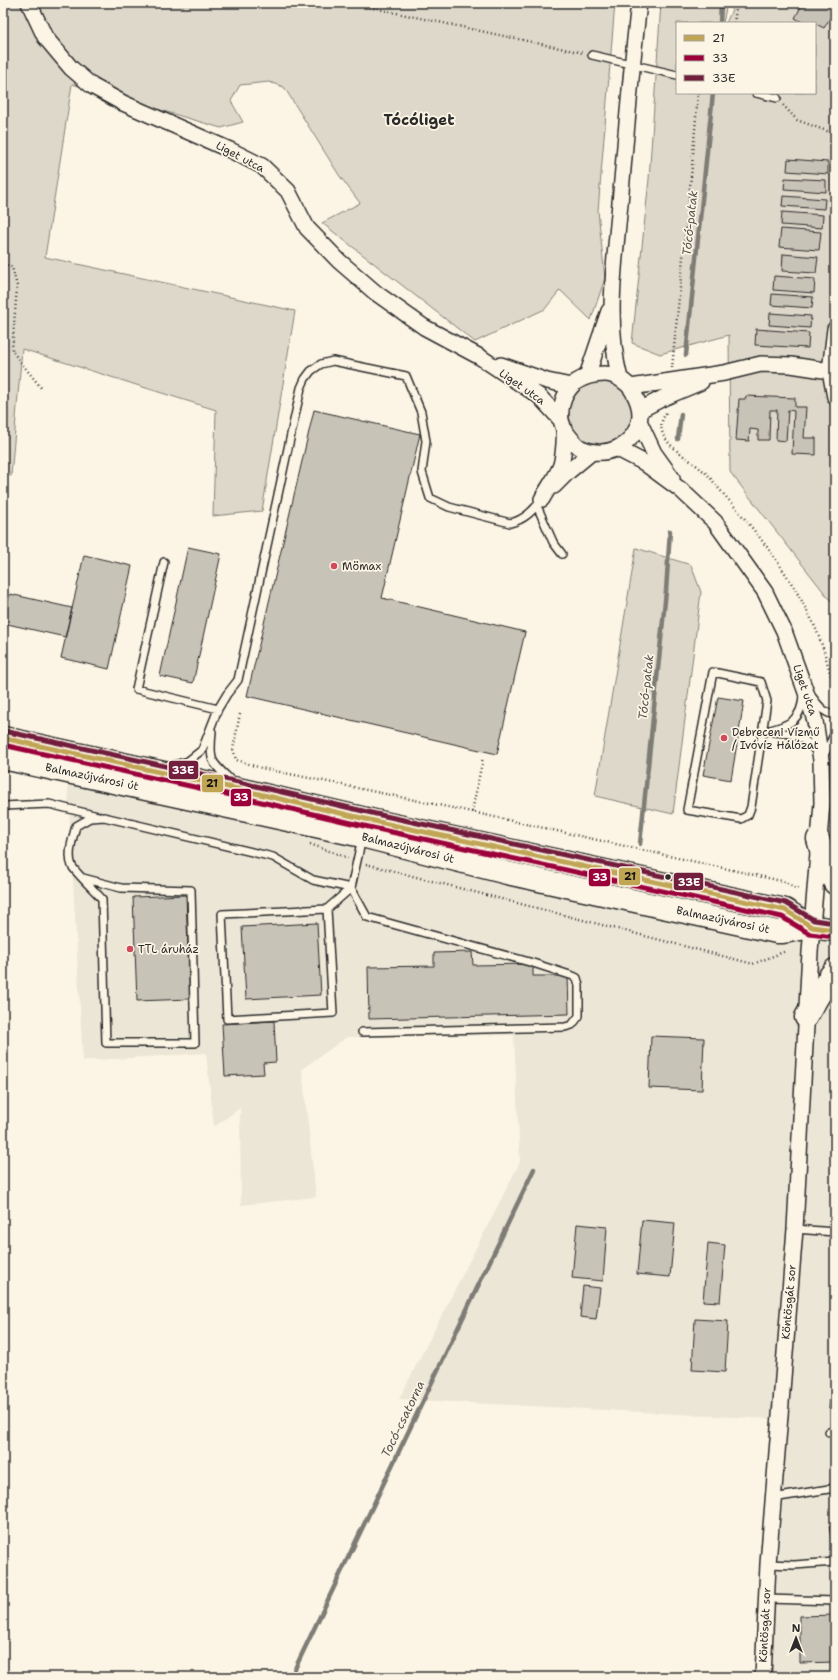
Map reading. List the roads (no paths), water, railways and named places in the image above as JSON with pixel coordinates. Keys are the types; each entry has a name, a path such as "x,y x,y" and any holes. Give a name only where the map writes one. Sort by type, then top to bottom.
{"main road":[{"name":"Balmazújvárosi út","path":"3,738 242,790 374,821 785,910 812,927"},
{"name":"Balmazújvárosi út","path":"3,758 362,836 507,873 777,932 812,927 835,930"},
{"path":"818,840 826,867 835,883"},
{"path":"806,1017 835,970"}],"street":[{"name":"Liget utca","path":"29,3 44,37 71,68 92,86 123,103 230,150 262,166 288,191 307,228 376,293 424,327 480,357 539,396 563,425"},
{"path":"563,425 580,447 592,452 606,453 618,449 629,441 636,432 640,415 637,399 625,383 615,359 611,304 632,65 639,3"},
{"path":"587,376 611,304"},
{"path":"835,329 830,371 835,397"},
{"name":"Liget utca","path":"480,357 546,380 571,386"},
{"path":"539,502 561,464 563,425 561,409 564,398 571,386 587,376 594,374 608,374 625,383 724,373 761,364 791,365 830,371"},
{"path":"640,415 663,398 724,373"},
{"name":"Liget utca","path":"640,415 654,453 680,490"},
{"name":"Liget utca","path":"618,449 643,462 680,490 715,522 765,592 784,631 815,721 821,760 822,803 812,927"},
{"path":"539,502 569,471 592,452"},
{"name":"Köntösgát sor","path":"763,1677 768,1564 795,1229 812,927"}],"lane":[{"path":"592,55 676,75"},
{"path":"760,94 777,98"},
{"path":"155,771 188,761 202,750 218,709 238,680 301,388 305,379 321,364 333,361 406,376 420,412 426,441 422,472 430,498 449,507 510,523 526,517 539,502 553,542 562,554"},
{"path":"164,562 136,689 218,709"},
{"path":"713,672 761,682 767,701 762,732 751,807 748,815 741,819 687,810 713,672"},
{"path":"803,685 821,708 830,715 835,716"},
{"path":"762,732 785,726 797,717 802,704 803,685"},
{"path":"213,724 210,753 213,763 242,790"},
{"path":"762,732 795,735 807,741 821,760 835,733"},
{"path":"3,806 49,804 273,857 313,880 351,888 367,916 533,963 573,976 577,978 579,985 579,1016 572,1025 565,1027 362,1032"},
{"path":"83,878 121,888 191,890 195,1043 106,1043 102,899 72,866 70,844 76,826 90,818 104,817"},
{"path":"327,909 333,1013 227,1019 222,914 327,909 351,888 358,862 362,836"},
{"path":"795,1229 835,1232"},
{"path":"773,1498 835,1488"},
{"path":"768,1564 794,1565 835,1562"},
{"path":"767,1599 835,1601"}],"waterway":[{"name":"Tócó-patak","path":"720,22 721,3"},
{"name":"Tócó-patak","path":"686,355 713,94"},
{"name":"Tócó-patak","path":"678,439 681,414"},
{"name":"Tócó-patak","path":"640,844 666,591 670,531"},
{"name":"Tocó-csatorna","path":"291,1677 534,1169"}],"place":[{"name":"Mömax","path":"334,566"},
{"name":"Debreceni Vízmű / Ivóvíz Hálózat","path":"724,738"},
{"name":"TTL áruház","path":"130,949"}],"district":[{"name":"Tócóliget","path":"419,120"}]}
